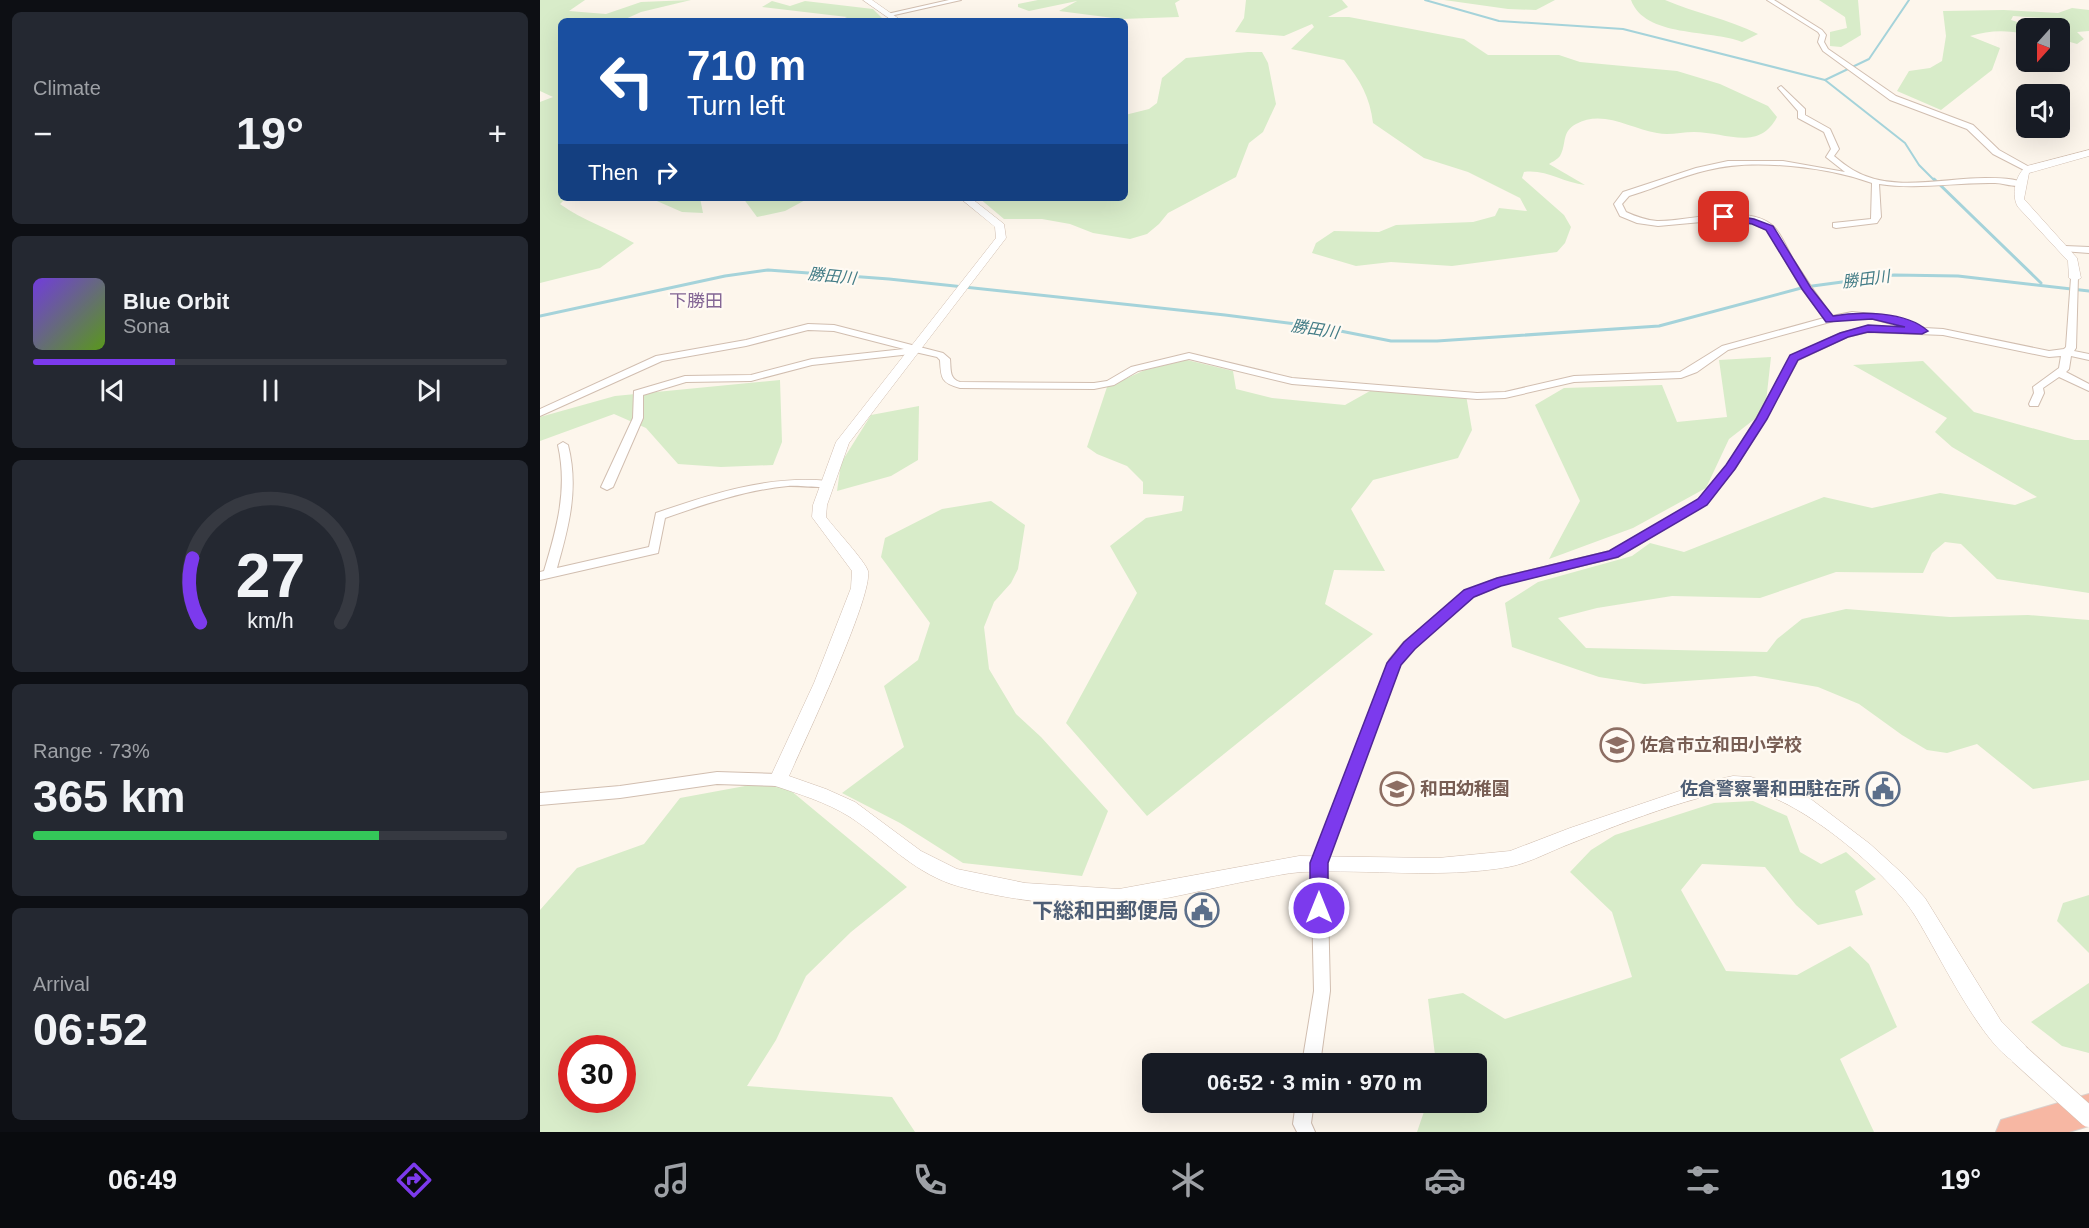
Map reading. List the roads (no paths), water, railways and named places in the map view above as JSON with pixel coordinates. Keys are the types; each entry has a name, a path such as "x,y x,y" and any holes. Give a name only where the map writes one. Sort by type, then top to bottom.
{"highway":[{"path":"2013,1132 2089,1110"}],"street":[{"path":"867,0 895,18"},
{"path":"890,14 958,0"},
{"path":"1770,0 1820,31 1823,35 1821,42 1826,50 1893,98 1970,127 1996,152 2029,169"},
{"path":"1781,88 1802,111 1801,116 1827,131 1835,149 1830,157 1855,176"},
{"path":"2034,404 2039,393 2038,387 2064,369 2067,352 2071,348 2075,267 2065,249 2022,205 2019,199 2024,172 2089,153"},
{"path":"1830,320 1807,289 1770,228 1724,217 1657,224 1641,222 1623,214 1618,204 1626,194 1709,167 1727,164 1781,162 1855,176 1875,184 1993,180 2022,184"},
{"path":"1836,225 1874,221 1877,217 1875,184"},
{"path":"778,780 822,683 859,588 860,571 854,560 834,539 819,518 820,505 848,433 1001,238 1000,226 969,201"},
{"path":"2065,249 2089,250"},
{"path":"540,413 659,358 746,343 808,327 834,328 940,355 945,359 946,376 952,383 960,385 1103,385 1135,369 1189,356 1292,381 1492,396 1574,379 1681,375 1696,370 1710,356 1725,348 1856,315 1872,315 1905,323 1922,331"},
{"path":"1313,1053 1322,991 1319,863 1394,663 1418,638 1469,594 1497,582 1614,554 1702,502 1731,467 1761,419 1794,358 1844,335 1868,329 1943,332 2049,354 2067,352 2089,357"},
{"path":"607,487 638,418 638,393 685,379 751,378 812,362 912,349"},
{"path":"2059,374 2089,388"},
{"path":"544,575 568,507 570,466 563,445"},
{"path":"544,575 654,550 660,516 681,508 795,481 828,484"},
{"path":"540,799 620,792 717,778 778,780 811,789 859,813 936,870 989,885 1082,896 1119,897 1299,864 1438,866 1512,859 1577,833 1718,785 1751,784 1771,788 1806,805 1863,849 1897,881 1918,904 1994,1028 2019,1054 2089,1117"},
{"path":"1304,1113 1302,1124 1306,1132"}],"waterway":[{"path":"1425,0 1499,21 1623,29 1825,80"},
{"path":"1825,80 1869,59 1909,0"},
{"path":"1825,80 1905,143 1919,165 1935,181"},
{"path":"1934,179 2041,283"},
{"name":"勝田川","path":"540,316 725,276 768,270 889,279 1225,315 1320,327 1391,341 1437,341 1659,326 1805,287 1894,275 1958,276 2089,291"}],"place":[{"name":"佐倉市立和田小学校","path":"1617,745"},
{"name":"和田幼稚園","path":"1397,789"},
{"name":"佐倉警察署和田駐在所","path":"1883,789"},
{"name":"下総和田郵便局","path":"1202,910"}],"district":[{"name":"下勝田","path":"696,301"}]}
